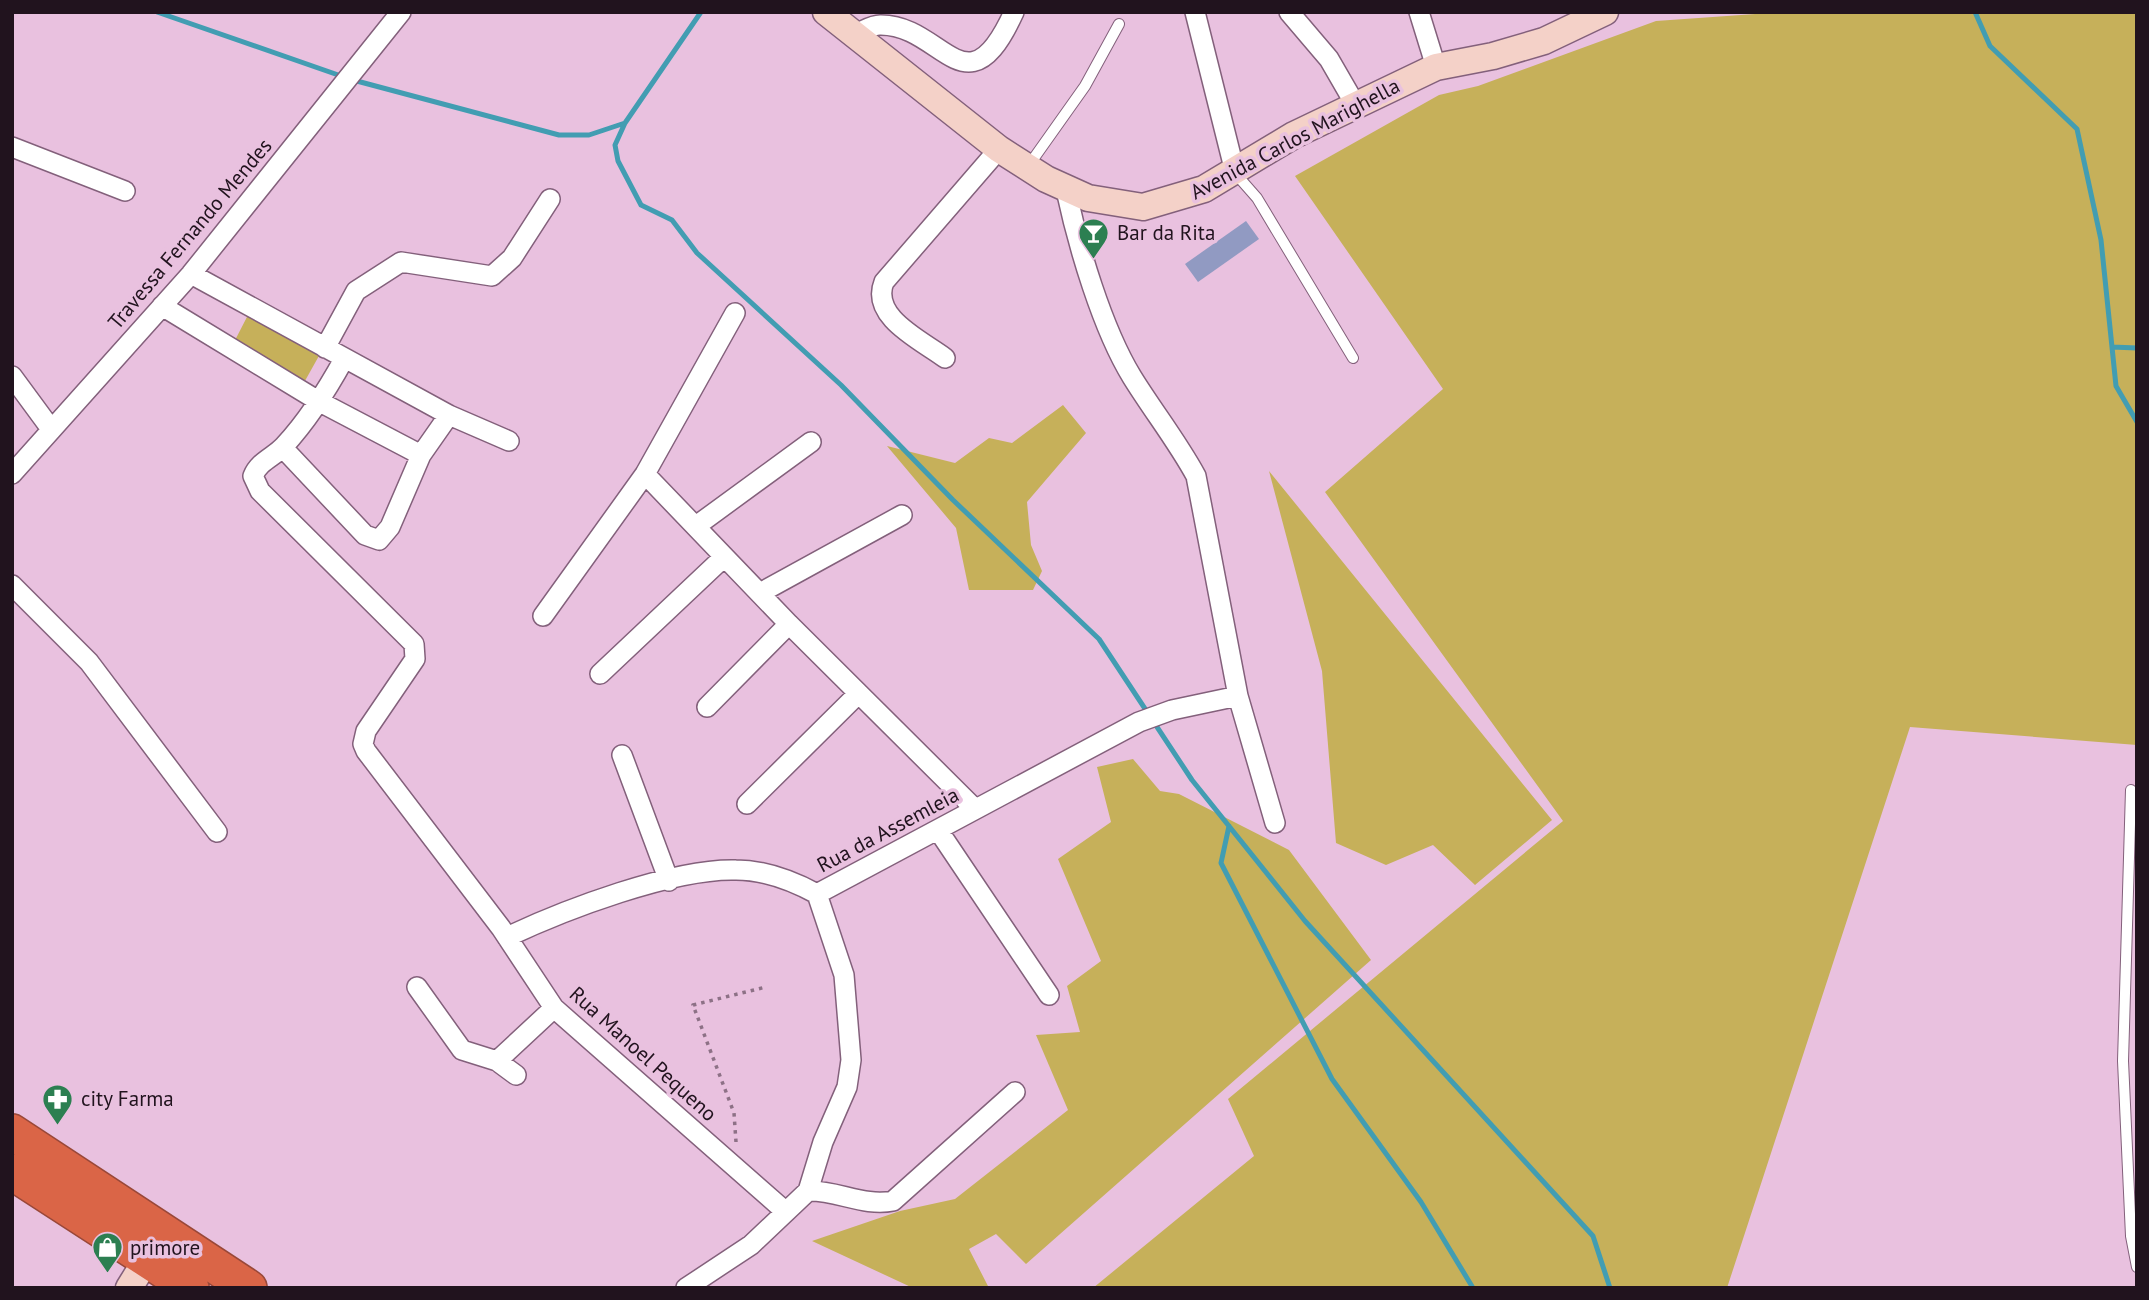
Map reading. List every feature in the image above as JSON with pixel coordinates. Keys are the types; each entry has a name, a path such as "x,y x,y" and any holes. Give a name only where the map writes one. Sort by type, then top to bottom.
{"highway":[{"path":"12,1132 249,1288"},
{"path":"12,1172 138,1274 191,1288"}],"street":[{"name":"Travessa Fernando Mendes","path":"12,474 191,274 401,12"},
{"name":"Avenida Carlos Marighella","path":"826,12 999,149 1027,168 1066,190 1106,203 1143,206 1184,197 1235,172 1294,135 1355,103 1437,67 1493,56 1544,41 1605,12"},
{"path":"855,34 878,25 900,28 947,57 971,63 985,57 1002,38 1014,12"},
{"path":"1195,12 1235,172"},
{"path":"1289,12 1329,59 1355,103"},
{"path":"1419,12 1437,67"},
{"path":"12,147 125,191"},
{"path":"945,358 891,318 883,308 879,295 884,282 999,149"},
{"path":"1066,190 1073,223 1116,343 1131,375 1181,449 1195,476 1238,696 1275,823"},
{"path":"324,348 356,291 401,262 492,276 512,258 550,199"},
{"path":"191,274 449,415 509,441"},
{"path":"162,306 320,402 421,455"},
{"path":"543,616 645,474 735,313"},
{"path":"344,359 320,402 283,448 365,535 379,540 390,527 421,455 449,415"},
{"path":"12,376 51,429"},
{"path":"696,526 811,442"},
{"name":"Rua Manoel Pequeno","path":"283,448 256,469 253,476 260,491 414,644 415,659 366,731 363,744 507,937 554,1008 786,1212"},
{"path":"645,474 789,624 975,809"},
{"path":"760,593 902,515"},
{"path":"600,674 724,557"},
{"path":"12,585 89,662 217,832"},
{"path":"706,707 789,624"},
{"path":"747,804 858,694"},
{"name":"Rua da Assemleia","path":"507,937 554,915 669,881 736,870 770,875 817,894 1139,722 1172,710 1238,696"},
{"path":"622,755 669,881"},
{"path":"938,830 1049,995"},
{"path":"686,1288 751,1245 808,1191 823,1142 847,1087 851,1060 844,975 817,894"},
{"path":"417,987 461,1050 497,1061 516,1075"},
{"path":"497,1061 554,1008"},
{"path":"808,1191 878,1204 893,1201 1015,1092"}],"lane":[{"path":"1027,168 1085,86 1119,24"},
{"path":"1235,172 1257,198 1353,358"},
{"path":"2131,790 2123,1060 2131,1236 2137,1267"}],"path":[{"path":"738,1169 734,1113 693,1005 766,987"}],"shaded area":[{"path":"1784,12 2137,12 2137,745 1910,727 1727,1288 1093,1288 1254,1156 1228,1099 1563,821 1325,492 1443,389 1295,176 1439,95 1478,86 1656,21"},
{"path":"248,315 320,354 301,388 230,350"},
{"path":"1063,405 1086,433 1027,502 1031,545 1042,571 1033,590 969,590 956,528 887,446 955,463 989,438 1012,443"},
{"path":"1269,471 1552,820 1475,885 1433,845 1386,865 1336,843 1322,671"},
{"path":"1133,759 1160,791 1179,794 1289,850 1371,960 1026,1264 996,1234 969,1249 989,1288 913,1288 812,1241 900,1211 955,1199 1068,1110 1036,1035 1080,1032 1067,986 1101,961 1058,859 1111,822 1097,767"}],"building":[{"path":"1246,221 1259,239 1198,282 1185,264"}],"waterway":[{"path":"157,12 344,77"},
{"path":"701,12 625,123 615,145 618,161 641,205 672,220 697,253 841,385 953,500 1099,639 1192,780 1305,921 1593,1236 1610,1288"},
{"path":"1975,12 1990,46 2077,129 2101,240 2116,386 2137,422"},
{"path":"353,80 559,135 589,135 625,123"},
{"path":"2112,347 2137,348"},
{"path":"1229,826 1221,863 1332,1079 1421,1202 1473,1288"}],"place":[{"name":"Bar da Rita","path":"1094,260"},
{"name":"city Farma","path":"58,1126"},
{"name":"primore","path":"107,1275"}]}
